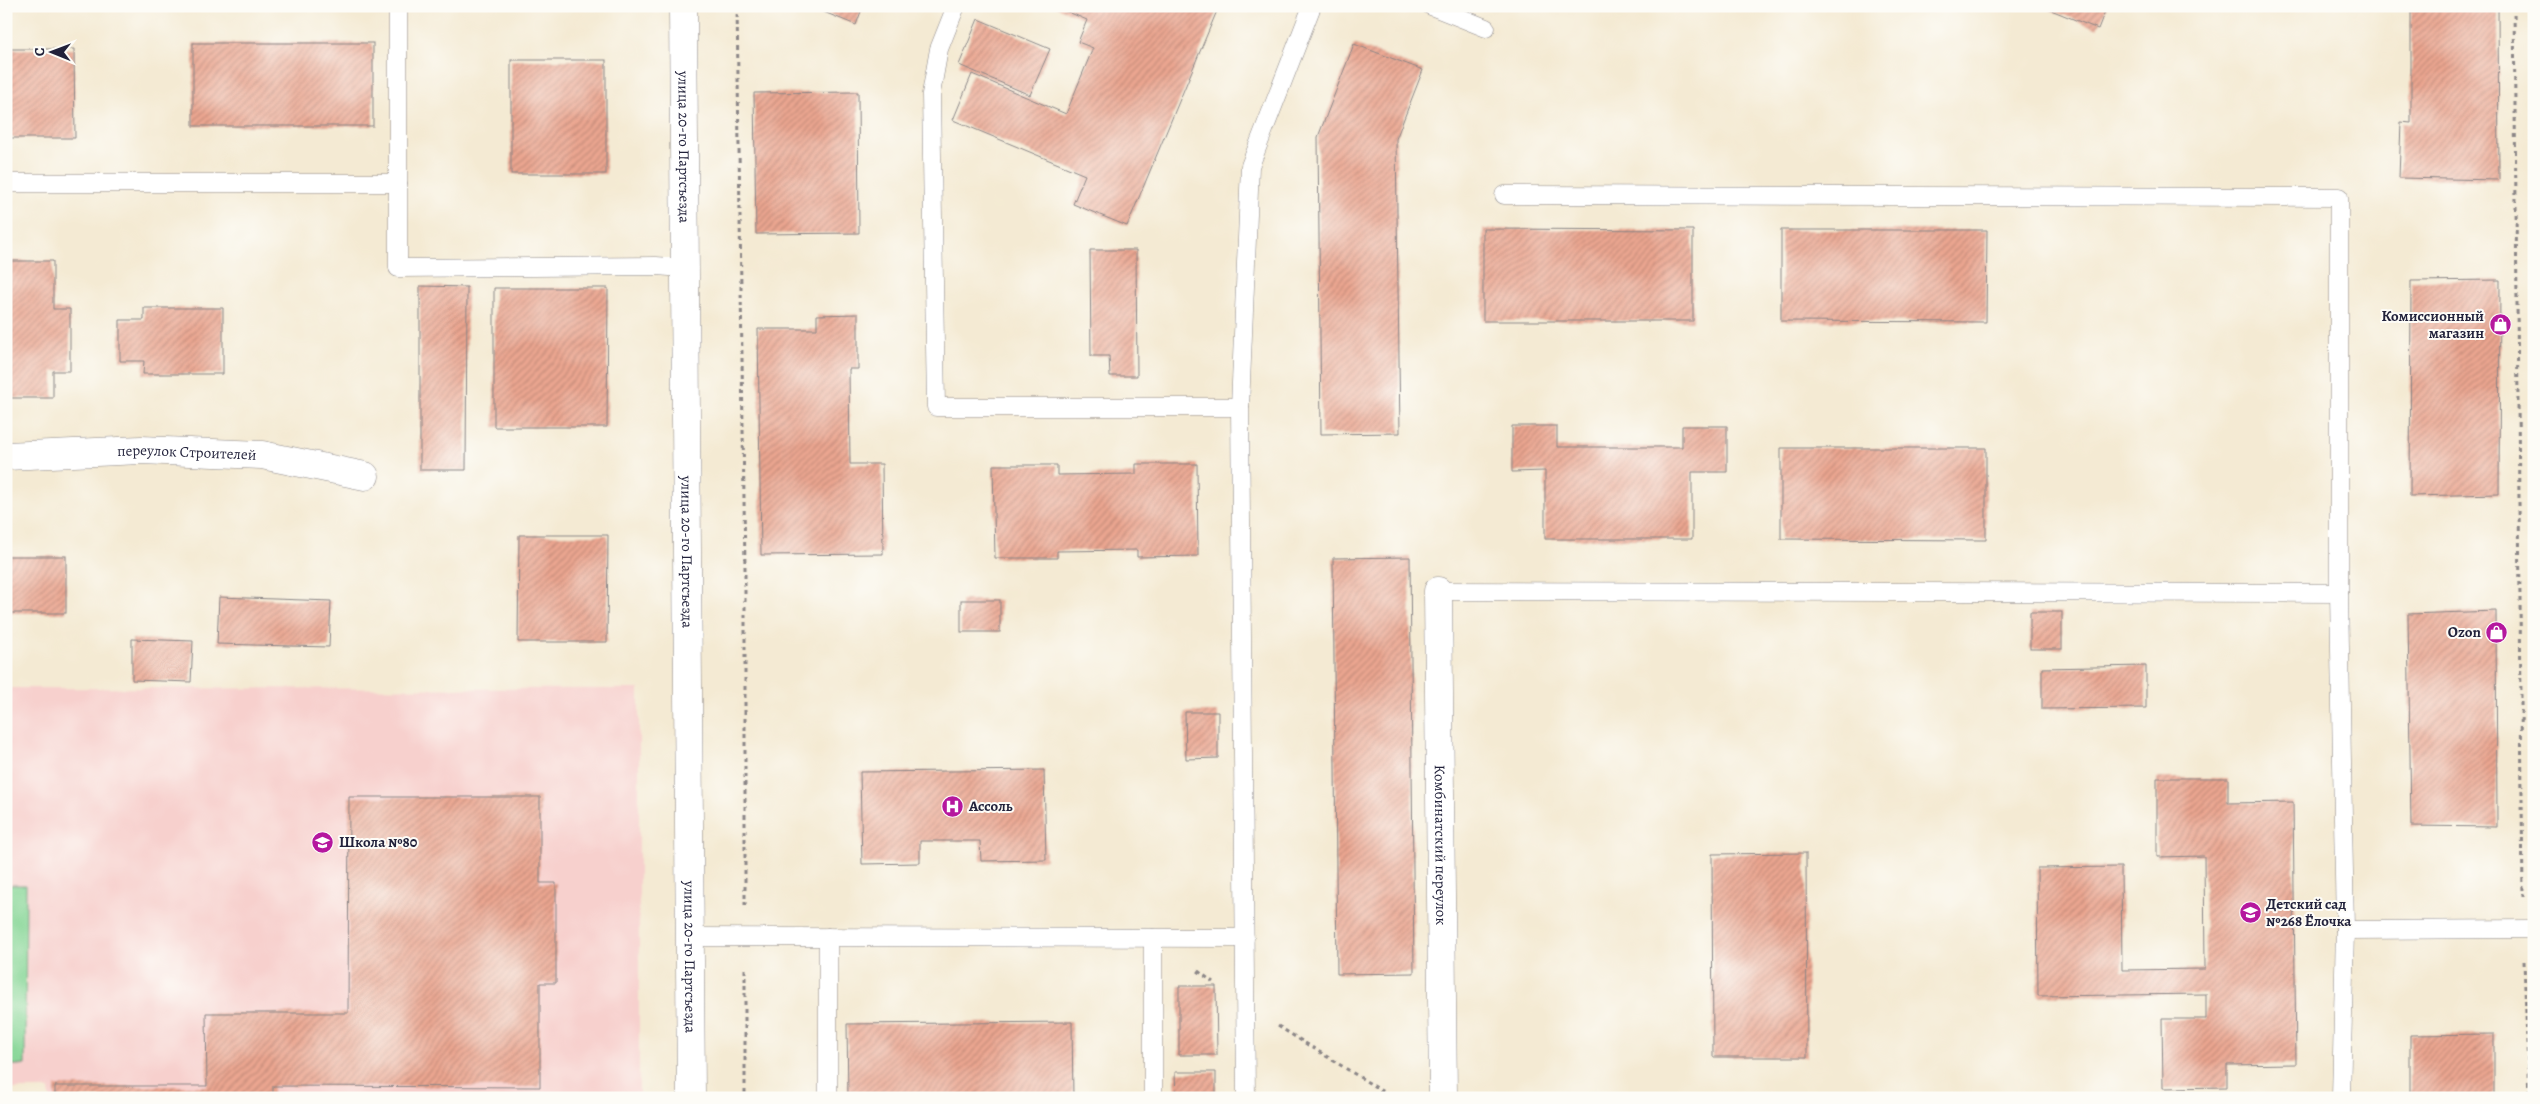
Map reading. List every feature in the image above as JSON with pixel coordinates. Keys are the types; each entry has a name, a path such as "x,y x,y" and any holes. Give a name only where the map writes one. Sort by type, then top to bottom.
{"street":[{"name":"улица 20-го Партсъезда","path":"683,6 691,1098"},
{"name":"переулок Строителей","path":"6,456 141,450 262,455 365,476"},
{"name":"Комбинатский переулок","path":"1438,592 1444,1098"}],"lane":[{"path":"398,6 398,268 656,266 684,268"},
{"path":"956,6 938,49 931,94 936,406 1240,406"},
{"path":"1246,1098 1240,406 1250,166 1312,6"},
{"path":"1431,6 1486,28"},
{"path":"6,183 398,182"},
{"path":"1504,195 2339,197 2339,593 2345,930 2341,1098"},
{"path":"1438,592 2339,593"},
{"path":"2345,930 2529,929"},
{"path":"691,937 1245,938"},
{"path":"828,937 828,1098"},
{"path":"1153,938 1153,1098"}],"path":[{"path":"737,6 745,569 745,1098"},
{"path":"2514,6 2529,929 2529,1098"}],"shaded area":[{"name":"Школа №80","path":"6,688 639,689 639,1098 50,1098 49,1089 6,1089"}],"green space":[{"path":"6,885 26,885 25,1065 6,1065"}],"building":[{"path":"809,6 863,6 856,25"},
{"path":"1054,6 1219,6 1127,226 1073,204 1085,175 953,120 972,74 1066,114 1093,48 1078,42 1087,20"},
{"path":"2041,6 2107,6 2098,29"},
{"path":"2406,6 2498,6 2499,180 2399,178 2401,122 2411,123 2411,12"},
{"path":"978,19 1050,49 1030,95 959,65"},
{"path":"193,43 373,43 373,126 193,126"},
{"path":"1354,44 1423,70 1396,139 1400,433 1321,434 1318,137"},
{"path":"6,49 74,49 75,138 6,138"},
{"path":"511,60 606,60 606,174 511,174"},
{"path":"858,92 859,233 756,234 754,93"},
{"path":"1483,229 1693,230 1693,321 1483,321"},
{"path":"1781,230 1987,230 1986,322 1781,321"},
{"path":"1090,250 1136,250 1137,376 1110,376 1109,356 1091,356"},
{"path":"6,261 53,261 53,309 70,309 70,371 53,371 53,398 6,398"},
{"path":"2500,280 2499,494 2410,496 2411,281"},
{"path":"420,286 467,287 466,470 420,470"},
{"path":"494,288 608,288 607,427 494,427"},
{"path":"144,308 223,308 223,374 143,374 144,361 120,361 120,320 144,320"},
{"path":"858,314 858,369 849,369 850,464 882,464 883,554 761,555 758,329 817,329 817,315"},
{"path":"1512,426 1557,426 1557,447 1682,447 1682,426 1727,426 1727,472 1692,472 1692,539 1545,539 1545,471 1512,472"},
{"path":"1781,448 1986,448 1986,540 1781,539"},
{"path":"1136,464 1197,464 1198,556 1137,557 1137,550 1057,551 1057,558 995,558 993,465 1057,465 1057,475 1136,474"},
{"path":"519,535 608,535 607,642 518,642"},
{"path":"6,556 66,556 66,613 6,613"},
{"path":"1410,557 1414,973 1337,974 1333,558"},
{"path":"219,597 331,601 329,647 217,644"},
{"path":"961,600 1000,600 1000,632 961,632"},
{"path":"2496,611 2497,827 2411,826 2408,614"},
{"path":"2030,612 2062,612 2062,649 2030,649"},
{"path":"132,639 193,641 191,682 132,680"},
{"path":"2146,666 2146,708 2042,709 2042,668"},
{"path":"1185,712 1218,712 1218,758 1186,759"},
{"name":"Ассоль","path":"1044,770 1046,860 981,861 980,841 920,841 920,863 862,864 860,772"},
{"path":"2157,778 2228,778 2228,803 2293,802 2296,1064 2227,1065 2227,1087 2163,1088 2162,1019 2206,1019 2206,994 2038,996 2037,868 2121,867 2122,970 2205,969 2204,856 2157,857"},
{"path":"349,797 540,797 540,883 556,883 556,983 540,983 540,1087 273,1086 273,1098 55,1098 55,1086 207,1086 206,1013 348,1013"},
{"path":"1806,853 1807,1057 1713,1057 1712,854"},
{"path":"1179,986 1216,986 1217,1055 1179,1055"},
{"path":"1072,1022 1073,1098 848,1098 847,1024"},
{"path":"2494,1034 2494,1098 2410,1098 2410,1035"},
{"path":"1175,1072 1216,1072 1216,1098 1176,1098"}],"place":[{"name":"Комиссионный магазин","path":"2500,325"},
{"name":"Ozon","path":"2497,632"},
{"name":"Ассоль","path":"953,806"},
{"name":"Школа №80","path":"323,842"},
{"name":"Детский сад №268 Ёлочка","path":"2250,913"}]}
